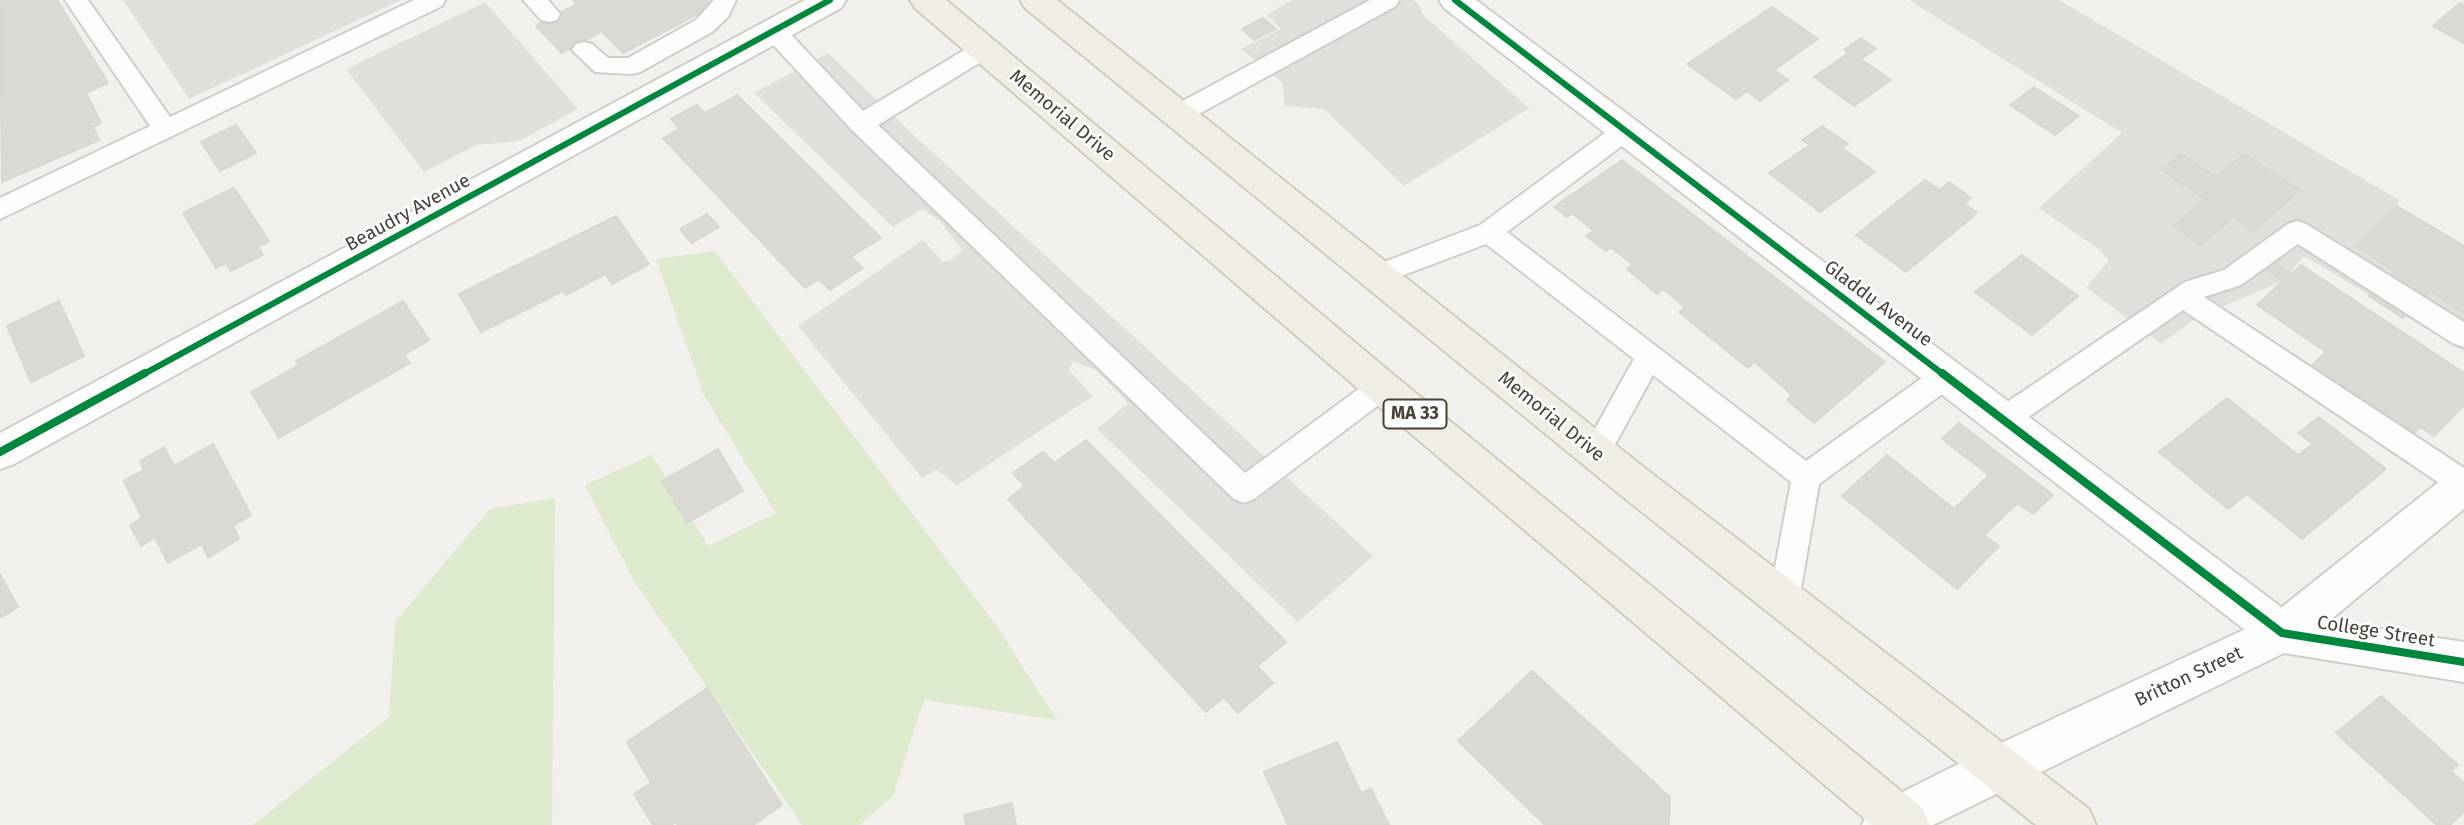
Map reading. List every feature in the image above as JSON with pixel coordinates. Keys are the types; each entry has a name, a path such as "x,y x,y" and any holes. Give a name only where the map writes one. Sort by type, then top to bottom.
{"main road":[{"name":"Memorial Drive","path":"926,0 1897,823"},
{"name":"Memorial Drive","path":"1036,0 1596,452 2073,825"}],"street":[{"name":"Beaudry Avenue","path":"0,452 830,0"},
{"name":"Gladdu Avenue","path":"1455,0 2282,633"},
{"name":"Britton Street","path":"1897,823 1998,768 2282,633 2464,484"},
{"name":"College Street","path":"2282,633 2464,662"}],"lane":[{"path":"76,0 166,130"},
{"path":"0,209 434,0"},
{"path":"584,50 603,66 632,66 646,61 704,26 720,11 725,0"},
{"path":"1177,115 1388,0"},
{"path":"772,30 861,124 1244,490 1382,387"},
{"path":"861,124 984,49"},
{"path":"1375,276 1489,232 1626,130"},
{"path":"2004,419 2194,289 2232,278 2297,231 2464,335"},
{"path":"1489,232 1806,477"},
{"path":"2184,297 2464,484"},
{"path":"1596,452 1650,355"},
{"path":"1784,600 1806,477 1946,376"}],"green space":[{"path":"715,251 996,625 1057,720 924,700 893,796 860,825 802,825 632,578 585,485 652,455 708,546 776,513 704,395 656,259"},
{"path":"555,498 552,825 253,825 389,717 395,622 490,509"}],"shaded area":[{"path":"123,0 401,0 189,99"},
{"path":"1292,0 1413,0 1419,5 1423,15 1529,108 1404,186 1324,109 1285,106 1282,82 1241,49 1281,29 1267,15"},
{"path":"1909,0 2059,0 2399,200 2397,206 2356,246 2464,313 2464,351 2304,256 2283,281 2196,318 2161,344 2086,287 2109,261 2101,251 2039,208 2122,133","holes":["2244,154 2300,190 2254,231 2233,217 2201,245 2205,199 2163,170 2216,177"]},
{"path":"485,2 578,109 519,141 477,145 424,172 346,69"},
{"path":"828,53 905,127 1373,556 1298,622 1097,429 1128,403 1096,370 1073,361 1069,371 1093,396 957,485 937,470 922,478 798,326 923,240 942,261 950,261 962,250 940,221 923,209 893,227 754,93"}],"building":[{"path":"0,0 57,0 108,83 86,93 101,123 93,127 99,140 2,182"},
{"path":"573,0 707,0 713,6 623,53 602,31 562,53 536,26 577,4"},
{"path":"2460,3 2464,5 2464,43 2433,26"},
{"path":"1772,7 1818,39 1774,70 1788,80 1760,101 1747,91 1736,99 1687,64"},
{"path":"1263,18 1276,29 1254,40 1242,29"},
{"path":"1861,38 1876,49 1861,59 1891,80 1854,106 1814,77 1849,53 1844,50"},
{"path":"2034,87 2079,116 2055,135 2010,105"},
{"path":"737,95 881,238 851,257 863,268 830,290 819,279 805,288 663,138 679,129 671,119 697,105 705,113"},
{"path":"236,125 256,153 220,171 201,142"},
{"path":"1822,126 1848,144 1842,148 1875,172 1820,212 1769,173 1810,145 1802,140"},
{"path":"2181,154 2216,177 2244,154 2300,190 2254,231 2233,217 2201,245 2173,226 2205,199 2162,170"},
{"path":"1622,160 1885,362 1814,423 1787,400 1792,395 1755,362 1748,368 1679,312 1685,307 1663,289 1657,294 1627,269 1633,265 1611,247 1606,251 1586,236 1594,231 1572,213 1567,217 1554,207"},
{"path":"1925,180 1940,190 1949,182 1971,198 1964,203 1977,213 1906,272 1856,235"},
{"path":"234,188 269,241 258,247 263,255 231,271 226,263 216,268 183,213"},
{"path":"2397,206 2464,246 2464,313 2429,291 2403,318 2369,296 2395,271 2355,246"},
{"path":"707,214 719,227 692,243 680,229"},
{"path":"616,216 649,264 612,284 605,274 566,295 563,291 481,332 459,294"},
{"path":"2022,255 2078,296 2032,335 1975,292"},
{"path":"2275,262 2292,274 2301,265 2464,373 2464,405 2434,436 2420,427 2405,442 2297,380 2326,352 2257,305 2283,281 2266,270"},
{"path":"59,301 84,356 31,382 7,326"},
{"path":"403,301 429,340 404,355 410,363 279,438 251,392 299,365 296,361"},
{"path":"2227,398 2298,455 2313,444 2298,433 2319,417 2386,469 2302,539 2247,494 2228,509 2159,452"},
{"path":"1959,423 2053,495 2033,514 2018,503 1984,535 1999,546 1957,589 1842,496 1887,455 1954,509 1989,475 1942,439"},
{"path":"1086,440 1286,642 1257,666 1273,683 1238,713 1224,697 1206,712 1008,499 1025,486 1013,473 1043,452 1054,463"},
{"path":"213,444 251,515 233,526 239,539 208,558 202,544 168,563 155,537 141,546 130,525 142,518 124,481 144,470 140,461 164,447 174,466"},
{"path":"718,449 743,491 687,523 662,481"},
{"path":"0,574 18,607 0,618"},
{"path":"1532,671 1670,797 1669,825 1545,825 1458,741"},
{"path":"707,688 782,805 753,825 678,825 676,822 670,825 653,825 634,794 651,783 627,742"},
{"path":"2381,696 2458,765 2451,771 2464,783 2464,812 2450,825 2437,825 2336,733"},
{"path":"1337,742 1361,793 1371,789 1389,825 1288,825 1264,772"},
{"path":"1012,803 1016,825 966,825 964,815"}],"cycle path":[{"path":"0,452 830,0"},
{"path":"1455,0 2282,633 2464,662"}]}
